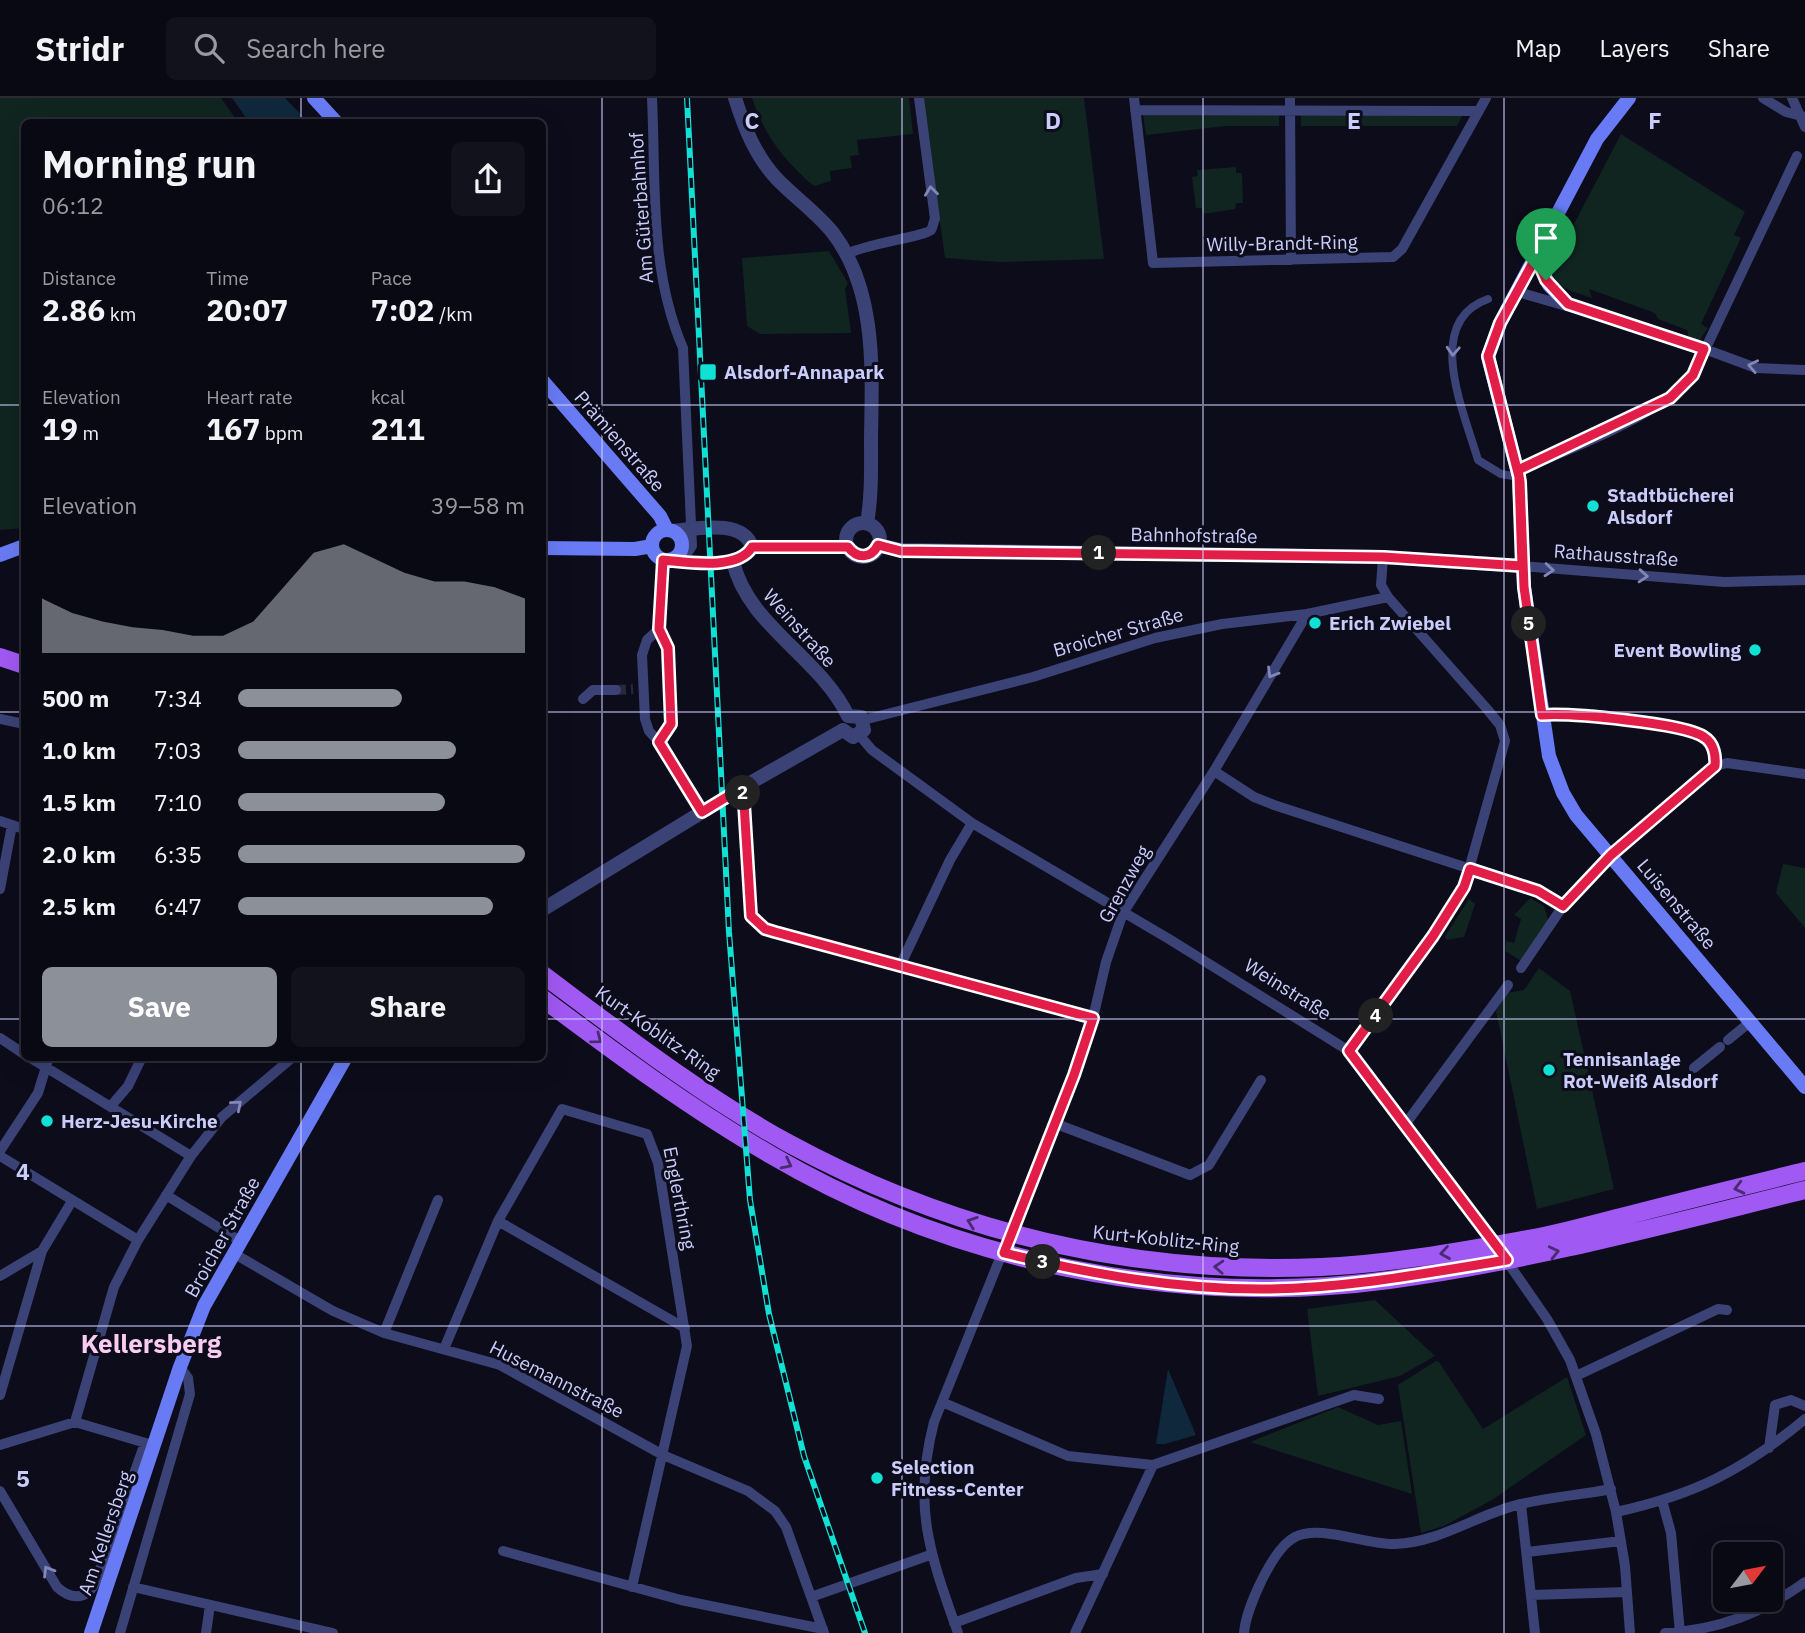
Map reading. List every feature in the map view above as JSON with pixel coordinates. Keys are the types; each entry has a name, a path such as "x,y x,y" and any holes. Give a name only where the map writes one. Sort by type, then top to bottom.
{"main road":[{"path":"314,98 333,119"},
{"name":"Luisenstraße","path":"1629,98 1597,139 1493,340 1488,356 1518,474 1522,566 1549,756 1563,793 1576,815 1803,1082"},
{"path":"1536,257 1549,285 1568,304"},
{"name":"Prämienstraße","path":"546,385 660,516 669,530"},
{"path":"669,530 678,535 682,550 671,560 655,554 652,546 655,536 669,530"},
{"path":"546,548 652,546"},
{"path":"0,555 21,547"},
{"path":"2,657 21,664"},
{"name":"Kurt-Koblitz-Ring","path":"546,977 656,1058 788,1143 918,1202 1011,1235 1103,1256 1252,1269 1324,1267 1390,1261 1532,1238 1805,1171"},
{"name":"Kurt-Koblitz-Ring","path":"546,1001 696,1109 774,1157 875,1207 1004,1253 1089,1273 1174,1285 1267,1289 1390,1280 1633,1235 1805,1190"},
{"name":"Broicher Straße","path":"150,1444 204,1306 343,1061"},
{"name":"Am Kellersberg","path":"91,1633 150,1444"}],"street":[{"name":"Am Güterbahnhof","path":"652,98 660,276 671,320 683,348 692,529 691,551 671,560 661,589 659,629"},
{"path":"735,98 744,126 759,155 775,177 815,213 847,254 864,304 870,343 872,385 867,523"},
{"path":"847,254 881,241 923,235 931,230 935,219 919,98"},
{"name":"Willy-Brandt-Ring","path":"1134,98 1153,263 1385,259 1399,253 1486,98"},
{"path":"1763,98 1786,112 1803,116"},
{"path":"1792,98 1803,116 1805,127"},
{"path":"1290,104 1291,260"},
{"path":"1135,110 1290,104 1479,111"},
{"path":"1488,299 1467,310 1462,317 1453,338 1452,365 1478,460 1501,474 1518,474 1670,398 1693,375 1797,156"},
{"path":"1518,292 1568,304 1756,368 1805,370"},
{"path":"867,523 876,529 878,545 873,553 864,556 854,554 848,547 850,529 867,523"},
{"path":"669,530 741,531 752,547"},
{"name":"Bahnhofstraße","path":"878,545 901,551 1383,557"},
{"path":"752,547 848,547"},
{"path":"671,560 733,561 748,554 752,547"},
{"path":"1349,1051 1433,936 1464,887 1505,741 1504,733 1480,700 1388,597 1381,585 1383,557"},
{"name":"Rathausstraße","path":"1383,557 1724,582 1805,580"},
{"name":"Weinstraße","path":"733,561 747,600 791,642 845,723"},
{"name":"Broicher Straße","path":"863,720 1033,677 1155,638 1222,624 1307,614 1388,597"},
{"name":"Grenzweg","path":"1004,1253 1074,1075 1093,1018 1106,962 1124,913 1214,771 1307,614"},
{"path":"659,742 671,724 668,648 659,629 646,640 638,689 649,732 659,742 702,812"},
{"path":"583,699 593,690 616,690"},
{"path":"546,908 743,787 854,715 863,720 864,730 860,736 850,737 845,723"},
{"path":"1542,715 1625,720 1703,736 1714,748 1715,766"},
{"path":"0,719 21,723"},
{"name":"Weinstraße","path":"860,736 872,750 972,823 1349,1051 1507,1260 1563,1345 1576,1376 1611,1489 1621,1541 1630,1633"},
{"path":"1521,968 1563,906 1611,855 1715,766 1727,763 1805,774"},
{"path":"1214,771 1254,797 1274,805 1538,891 1563,906"},
{"path":"743,787 751,916 765,929 1093,1018"},
{"path":"0,821 21,828"},
{"path":"901,964 950,860 972,823"},
{"path":"0,889 12,825"},
{"path":"1404,1126 1508,985"},
{"path":"1694,1068 1750,1022"},
{"path":"0,1038 21,1052"},
{"path":"35,1061 191,1156"},
{"path":"48,1061 38,1093 0,1153 72,1201 138,1240"},
{"path":"111,1106 128,1086 140,1061"},
{"path":"75,1422 114,1287 138,1240 191,1156 222,1118 288,1061"},
{"path":"1054,1123 1190,1175 1209,1165 1261,1080"},
{"name":"Englerthring","path":"444,1349 498,1221 562,1110 647,1135 658,1163 687,1346 632,1587"},
{"name":"Husemannstraße","path":"166,1195 236,1247 333,1311 384,1333 500,1365 663,1455 748,1491 775,1511 786,1527 824,1631"},
{"path":"384,1333 438,1200"},
{"path":"0,1395 42,1251 72,1201"},
{"path":"498,1221 685,1328"},
{"path":"0,1276 42,1251"},
{"path":"1004,1253 943,1402 928,1446 924,1473 924,1511 930,1555 956,1628 1076,1578 1102,1574"},
{"path":"1576,1376 1717,1309 1727,1310"},
{"path":"120,1633 190,1394 188,1378 180,1367"},
{"path":"943,1402 1068,1456 1153,1465 1354,1395 1378,1399"},
{"path":"1769,1448 1775,1405 1791,1400 1805,1406"},
{"path":"1616,1512 1662,1500 1723,1478 1769,1448 1805,1419"},
{"path":"0,1445 75,1422 150,1444 91,1591 80,1597 69,1596 57,1587 0,1490"},
{"path":"1075,1633 1153,1465"},
{"path":"1244,1633 1249,1611 1275,1556 1285,1543 1297,1535 1310,1532 1372,1543 1413,1542 1437,1538 1521,1504 1611,1489"},
{"path":"1662,1500 1671,1533 1680,1633"},
{"path":"1521,1504 1535,1633"},
{"path":"1527,1552 1621,1541"},
{"path":"503,1551 632,1587 824,1631"},
{"path":"811,1597 930,1555"},
{"path":"1665,1633 1713,1628 1758,1612 1805,1582"},
{"path":"133,1587 306,1630 333,1633"},
{"path":"1531,1595 1627,1591"},
{"path":"206,1633 210,1605"}],"green space":[{"path":"0,98 221,98 236,119 21,119 21,528 0,530"},
{"path":"752,98 909,98 913,134 857,140 859,155 850,156 852,168 830,171 831,181 814,186 794,167 769,136"},
{"path":"923,98 1084,98 1104,259 1000,262 945,258"},
{"path":"1143,114 1279,114 1279,126 1226,126 1146,135"},
{"path":"1301,114 1463,114 1457,126 1301,126"},
{"path":"1621,134 1745,212 1734,235 1741,238 1701,324 1708,328 1699,341 1689,338 1687,330 1658,319 1655,313 1589,289 1592,298 1572,291 1556,281 1553,275 1551,268"},
{"path":"1236,167 1236,173 1242,173 1243,203 1236,203 1235,209 1203,214 1202,208 1196,208 1192,177 1198,176 1197,170"},
{"path":"829,251 848,283 845,289 851,333 760,334 747,326 742,258"},
{"path":"1783,864 1805,868 1805,928 1776,893"},
{"path":"1530,898 1544,906 1549,923 1521,961 1505,951 1506,941 1514,943 1521,919 1514,915"},
{"path":"1469,899 1475,904 1464,937 1446,940 1445,936"},
{"name":"Tennisanlage Rot-Weiß Alsdorf","path":"1539,968 1570,991 1614,1189 1537,1209 1496,1011 1507,993 1524,990"},
{"path":"1375,1300 1435,1356 1400,1376 1318,1396 1307,1309"},
{"path":"1436,1361 1483,1429 1567,1377 1586,1435 1492,1500 1444,1526 1421,1533 1398,1385"},
{"path":"1338,1407 1378,1425 1401,1421 1412,1494 1250,1442"}],"water":[{"path":"232,98 285,98 305,119 247,119"},
{"path":"1168,1369 1196,1435 1156,1444"}],"tunnel":[{"path":"616,690 633,689"}],"railway":[{"path":"687,98 729,932 750,1200 769,1314 804,1456 865,1633"}],"place":[{"name":"Alsdorf-Annapark","path":"708,372"},
{"name":"Stadtbücherei Alsdorf","path":"1593,506"},
{"name":"Erich Zwiebel","path":"1315,623"},
{"name":"Event Bowling","path":"1755,650"},
{"name":"Tennisanlage Rot-Weiß Alsdorf","path":"1549,1070"},
{"name":"Herz-Jesu-Kirche","path":"47,1121"},
{"name":"Selection Fitness-Center","path":"877,1478"}],"district":[{"name":"Kellersberg","path":"151,1343"}],"route":[{"path":"1536,257 1546,280 1568,304 1704,349 1693,375 1683,388 1670,398 1586,441 1518,470 1520,482 1524,587 1542,715 1625,720 1703,736 1714,748 1715,766 1611,855 1563,906 1538,891 1470,869 1464,887 1433,936 1349,1051 1507,1260 1390,1280 1267,1289 1174,1285 1089,1273 1004,1253 1074,1075 1093,1018 839,947 775,932 765,929 751,916 743,787 702,812 659,742 671,724 668,648 659,629 663,560 727,562 740,559 748,554 752,547 848,547 854,554 864,556 873,553 878,545 901,551 1383,557 1522,566 1521,526 1519,477 1488,356 1500,323 1536,257"}]}
